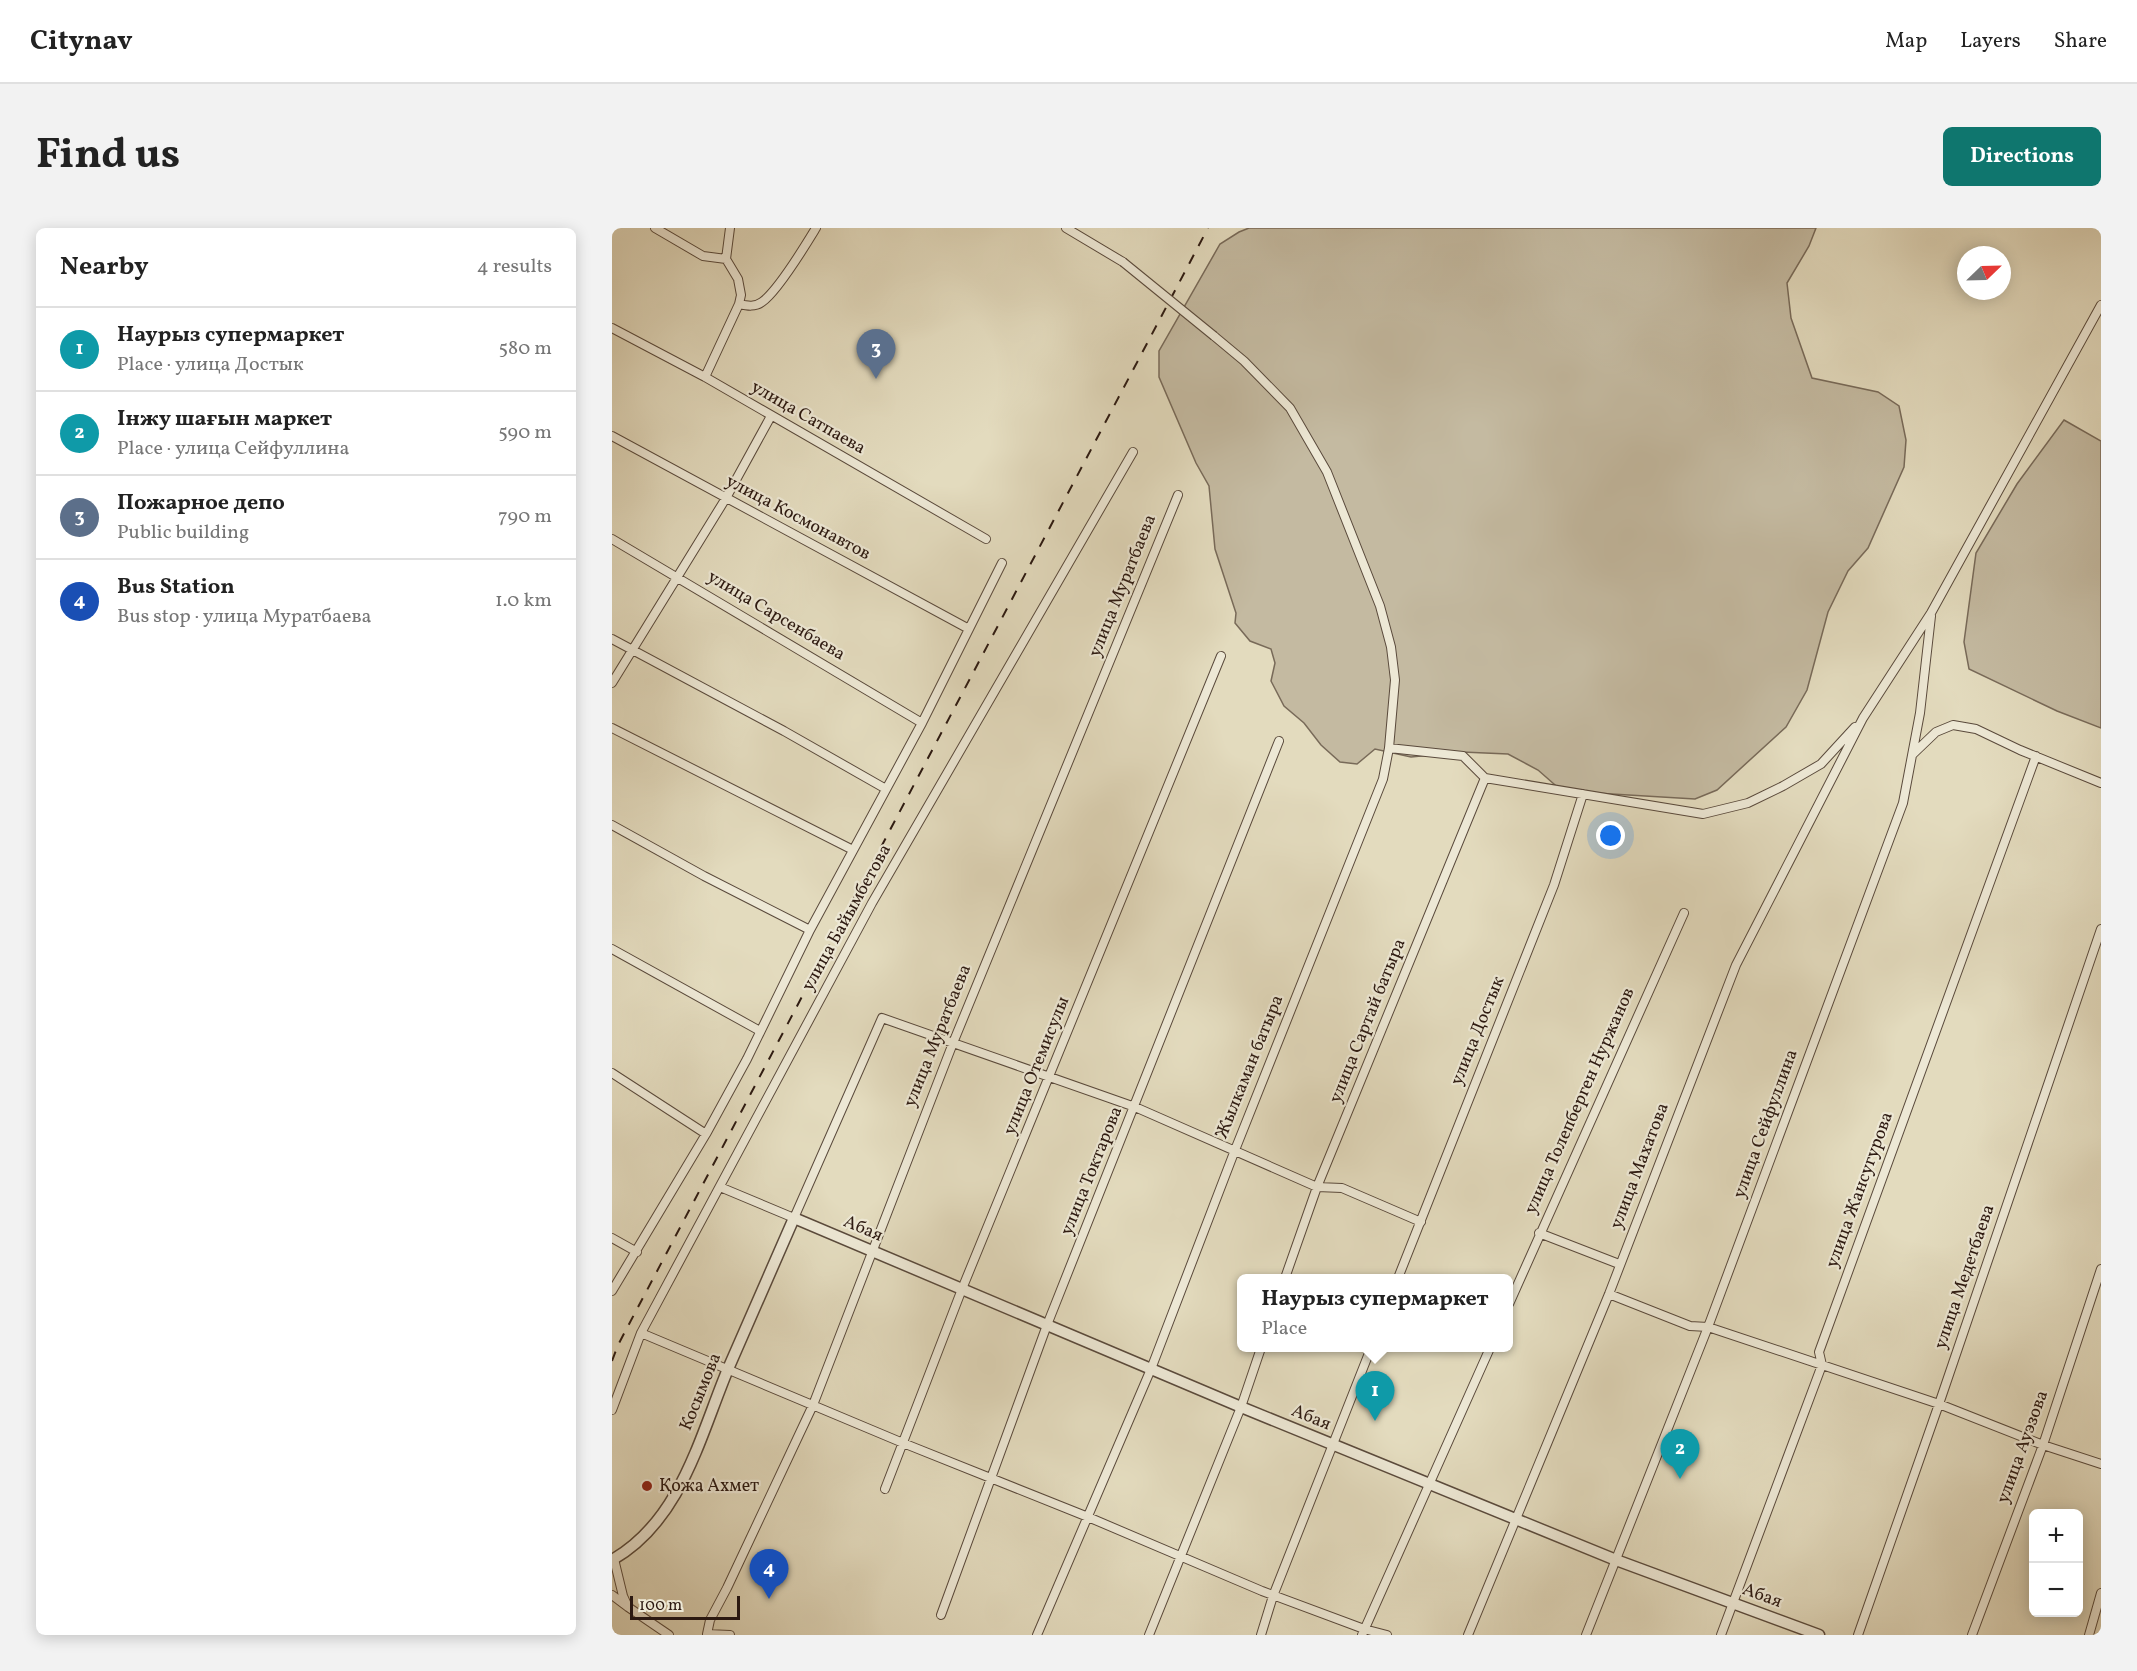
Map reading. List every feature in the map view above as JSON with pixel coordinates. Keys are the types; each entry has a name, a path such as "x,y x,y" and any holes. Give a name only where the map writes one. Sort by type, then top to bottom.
{"street":[{"path":"655,228 703,255 726,259"},
{"path":"705,377 741,295 738,279 726,259 730,228"},
{"path":"739,304 750,306 763,302 774,291 816,228"},
{"name":"Жылкаман батыра","path":"1037,1635 1151,1369 1235,1150 1383,778 1389,748 1395,680 1391,647 1380,606 1326,472 1290,408 1244,361 1124,262 1066,228"},
{"path":"1389,748 1463,756 1485,778 1703,814 1748,803 1821,764 1863,718 1931,613 2101,305"},
{"name":"улица Сатпаева","path":"612,327 705,377 986,539"},
{"path":"612,683 726,498 771,416"},
{"name":"улица Космонавтов","path":"612,436 969,629"},
{"name":"улица Байымбетова","path":"612,1410 641,1333 872,903 1133,452"},
{"name":"улица Муратбаева","path":"707,1635 710,1620 813,1405 953,1043 1178,495"},
{"name":"улица Сарсенбаева","path":"612,539 922,723"},
{"path":"612,1291 706,1134 810,930 922,723 1002,563"},
{"name":"улица Сейфуллина","path":"1586,1635 1708,1327 1903,803 1920,713 1931,613"},
{"path":"612,639 784,731 886,789"},
{"name":"улица Отемисулы","path":"885,1489 963,1289 1221,656"},
{"name":"улица Махатова","path":"1468,1635 1609,1293 1736,965 1752,938 1863,718"},
{"path":"1912,755 1936,732 1953,725 1976,729 2101,783"},
{"path":"612,728 853,850"},
{"name":"улица Токтарова","path":"941,1615 1047,1325 1136,1107 1279,741"},
{"name":"улица Жансугурова","path":"1721,1635 1822,1365 1819,1352 2036,756"},
{"name":"улица Сартай батыра","path":"1287,1274 1317,1187 1485,778"},
{"name":"улица Достык","path":"1400,1274 1554,885 1583,794"},
{"path":"612,825 704,876 810,930"},
{"name":"улица Толепберген Нуржанов","path":"1513,1295 1684,913"},
{"name":"улица Медетбаева","path":"1858,1635 2101,929"},
{"path":"612,949 760,1031"},
{"path":"720,1187 794,1218 882,1018 1136,1107 1317,1187 1342,1188 1421,1222"},
{"path":"612,1073 706,1134"},
{"name":"Абая","path":"794,1218 1241,1407 1616,1560 1819,1635"},
{"name":"Косымова","path":"613,1559 638,1541 675,1495 794,1218"},
{"path":"1539,1233 1619,1264"},
{"path":"612,1238 637,1252"},
{"name":"улица Ауэзова","path":"1972,1635 2043,1445 2101,1269"},
{"path":"1609,1293 1690,1326 1708,1327 1939,1404 2043,1445 2101,1464"},
{"path":"641,1333 903,1443 1088,1517 1273,1596 1363,1632 1387,1635"},
{"path":"1149,1635 1241,1407 1259,1352"},
{"path":"1261,1635 1273,1596 1369,1352"},
{"path":"1363,1632 1431,1484 1488,1352"},
{"path":"613,1559 628,1607"},
{"path":"2089,1635 2101,1593"},
{"path":"612,1595 669,1635"},
{"path":"707,1635 730,1635"}],"shaded area":[{"path":"1249,228 1816,228 1809,246 1787,283 1791,318 1812,378 1878,392 1899,406 1906,440 1904,467 1868,548 1848,571 1828,612 1807,690 1786,727 1717,790 1695,799 1562,791 1538,770 1508,754 1462,752 1411,757 1375,749 1357,764 1340,762 1321,745 1304,723 1284,706 1271,681 1275,663 1271,649 1250,641 1235,623 1236,613 1215,549 1209,486 1196,463 1159,377 1159,351 1220,244"},
{"path":"2064,420 2101,441 2101,728 2057,711 1969,669 1964,642 1976,553 2017,484"}],"railway":[{"path":"612,1361 618,1345 1208,228"}],"place":[{"name":"Пожарное депо","path":"876,379"},
{"name":"Наурыз супермаркет","path":"1375,1421"},
{"name":"Інжу шағын маркет","path":"1680,1479"},
{"name":"Қожа Ахмет","path":"647,1486"},
{"name":"Bus Station","path":"769,1599"}]}
